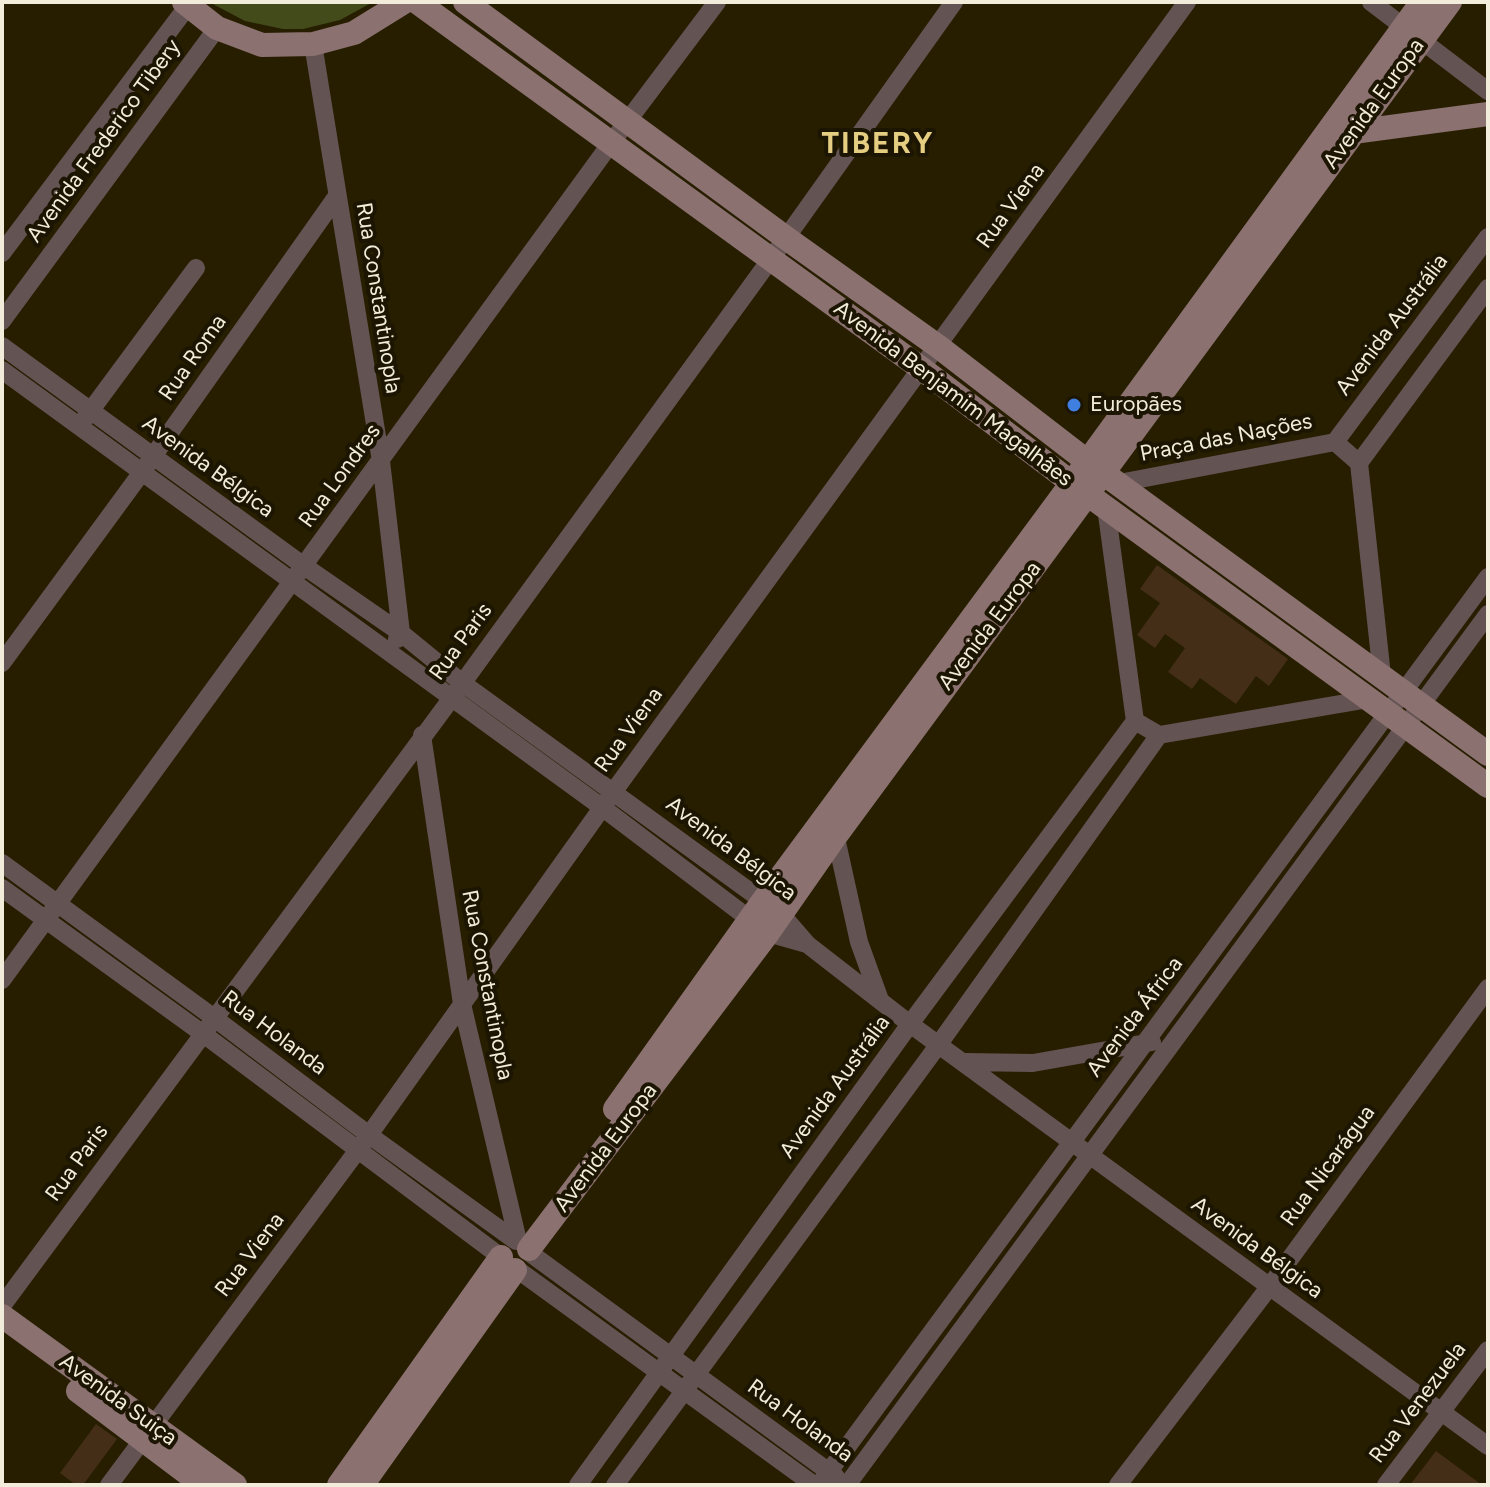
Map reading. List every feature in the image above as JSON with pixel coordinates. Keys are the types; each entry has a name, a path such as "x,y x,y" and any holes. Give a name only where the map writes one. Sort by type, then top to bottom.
{"main road":[{"path":"186,4 217,28 262,45 313,44 354,33 404,2"},
{"name":"Avenida Benjamim Magalhães","path":"417,2 1488,786"},
{"name":"Avenida Benjamim Magalhães","path":"465,2 939,347 1103,472 1488,754"},
{"name":"Avenida Europa","path":"1103,472 1353,132 1413,34 1422,2"},
{"name":"Avenida Europa","path":"339,1485 517,1253 766,917 835,837 1089,494 1413,34 1450,2"},
{"path":"1353,132 1488,114"},
{"name":"Avenida Europa","path":"766,917 833,808 1089,494"},
{"path":"1194,571 1211,551"},
{"name":"Avenida Europa","path":"362,1485 517,1253"},
{"name":"Avenida Suiça","path":"2,1316 148,1432 203,1485"},
{"name":"Avenida Suiça","path":"2,1335 148,1432 235,1485"}],"street":[{"name":"Rua Londres","path":"2,980 717,2"},
{"name":"Rua Paris","path":"2,1306 451,699 954,2"},
{"name":"Rua Viena","path":"109,1485 363,1142 1187,2"},
{"path":"1371,2 1488,91"},
{"name":"Avenida Frederico Tibery","path":"2,253 186,4"},
{"name":"Avenida Frederico Tibery","path":"2,321 217,28"},
{"name":"Rua Constantinopla","path":"313,44 381,461 401,633"},
{"name":"Rua Roma","path":"2,663 142,472 337,196"},
{"name":"Avenida Austrália","path":"1335,442 1488,237"},
{"path":"85,418 196,268"},
{"path":"1382,676 1359,463 1488,288"},
{"name":"Avenida Bélgica","path":"2,346 142,472 603,808 807,944 1090,1157 1488,1446"},
{"name":"Avenida Bélgica","path":"2,370 153,456 401,633 461,682 614,791 766,917"},
{"name":"Praça das Nações","path":"1103,472 1335,442 1359,463"},
{"path":"1089,494 1135,721 1159,735 1388,713"},
{"name":"Avenida África","path":"1412,698 1488,577"},
{"name":"Avenida África","path":"821,1480 1388,713 1412,698 1488,614"},
{"path":"388,652 401,633"},
{"name":"Avenida África","path":"848,1485 1252,936 1388,713"},
{"name":"Avenida Austrália","path":"578,1485 910,1024 1135,721"},
{"name":"Rua Constantinopla","path":"422,735 462,1004 517,1253"},
{"path":"615,1485 939,1044 1159,735"},
{"path":"833,808 835,837 859,942 880,1000"},
{"name":"Rua Holanda","path":"2,863 213,1017 363,1142"},
{"name":"Rua Holanda","path":"2,888 202,1033 363,1142 517,1253 821,1480 848,1485"},
{"path":"1235,923 1252,936"},
{"name":"Rua Nicarágua","path":"1118,1485 1270,1286 1488,988"},
{"path":"965,1062 1033,1063 1178,1037"},
{"name":"Rua Venezuela","path":"1386,1485 1488,1350"},
{"path":"607,1445 633,1461"}],"green space":[{"path":"209,2 373,2 340,20 303,29 283,29 245,21"}],"building":[{"path":"1157,565 1288,659 1269,686 1256,676 1236,704 1200,678 1192,689 1168,672 1185,648 1165,634 1155,648 1137,635 1160,603 1140,589"},
{"path":"96,1424 117,1439 83,1485 76,1485 60,1473"},
{"path":"1436,1451 1482,1485 1410,1485"}],"place":[{"name":"Europães","path":"1074,405"}],"district":[{"name":"TIBERY","path":"878,144"}]}
